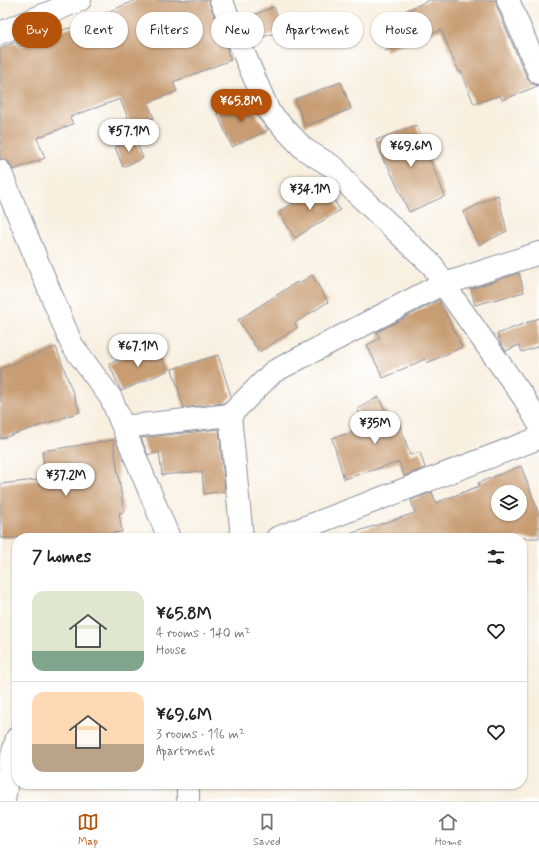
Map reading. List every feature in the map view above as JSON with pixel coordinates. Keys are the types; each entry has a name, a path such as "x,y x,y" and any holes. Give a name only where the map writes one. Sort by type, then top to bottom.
{"street":[{"path":"0,33 80,0"},
{"path":"221,0 269,112 304,149 335,168 352,189 433,266 444,285 524,398 539,424"},
{"path":"508,0 539,73"},
{"path":"0,171 72,345 111,398 167,533"},
{"path":"124,427 230,415 273,372 436,287 539,253"},
{"path":"230,415 242,533"},
{"path":"290,533 539,438"},
{"path":"4,801 12,756"},
{"path":"188,789 188,801"}],"building":[{"path":"136,0 209,0 213,12 211,12 211,48 228,48 229,50 227,50 231,60 173,82 177,91 148,103 154,118 132,127 120,99 70,117 73,124 37,138 45,158 13,170 8,161 0,159 0,48 12,44 12,48 62,48 62,30 68,28 70,28 70,48 128,48 128,12 108,12"},
{"path":"430,0 496,0 496,5 527,78 531,83 538,86 502,100 500,95 474,104 461,71 459,72 441,30 432,33 432,12 402,12"},
{"path":"274,7 276,12 272,12 272,34 264,37 264,12 261,12"},
{"path":"385,48 394,48 386,51"},
{"path":"341,82 351,109 305,126 295,99"},
{"path":"250,99 258,117 268,130 232,147 217,113"},
{"path":"416,125 445,196 409,212 387,164 385,164 376,140"},
{"path":"135,139 143,158 123,167 115,147"},
{"path":"324,184 340,210 295,238 279,212"},
{"path":"498,195 507,231 479,245 463,212"},
{"path":"519,273 524,292 475,305 471,289"},
{"path":"312,275 328,302 295,323 297,328 259,352 238,320 297,282 298,284"},
{"path":"439,300 462,347 427,363 425,359 383,378 367,345 380,338 377,332"},
{"path":"539,318 539,346 522,352 519,345 506,351 497,334"},
{"path":"155,345 167,371 121,391 109,364"},
{"path":"56,347 80,412 0,439 0,369"},
{"path":"218,355 231,396 224,403 184,408 172,369"},
{"path":"378,397 393,424 399,422 410,455 420,452 425,468 404,476 399,462 344,479 332,438 353,432 352,428 367,424 357,409"},
{"path":"219,429 225,491 204,494 202,471 162,475 159,452 148,455 141,438"},
{"path":"113,440 124,512 119,513 122,532 12,533 12,538 0,538 0,484 46,479 42,451"},
{"path":"521,466 539,514 539,538 527,538 527,533 352,533 415,513 411,500 432,492 436,503 479,486 478,483"}]}
